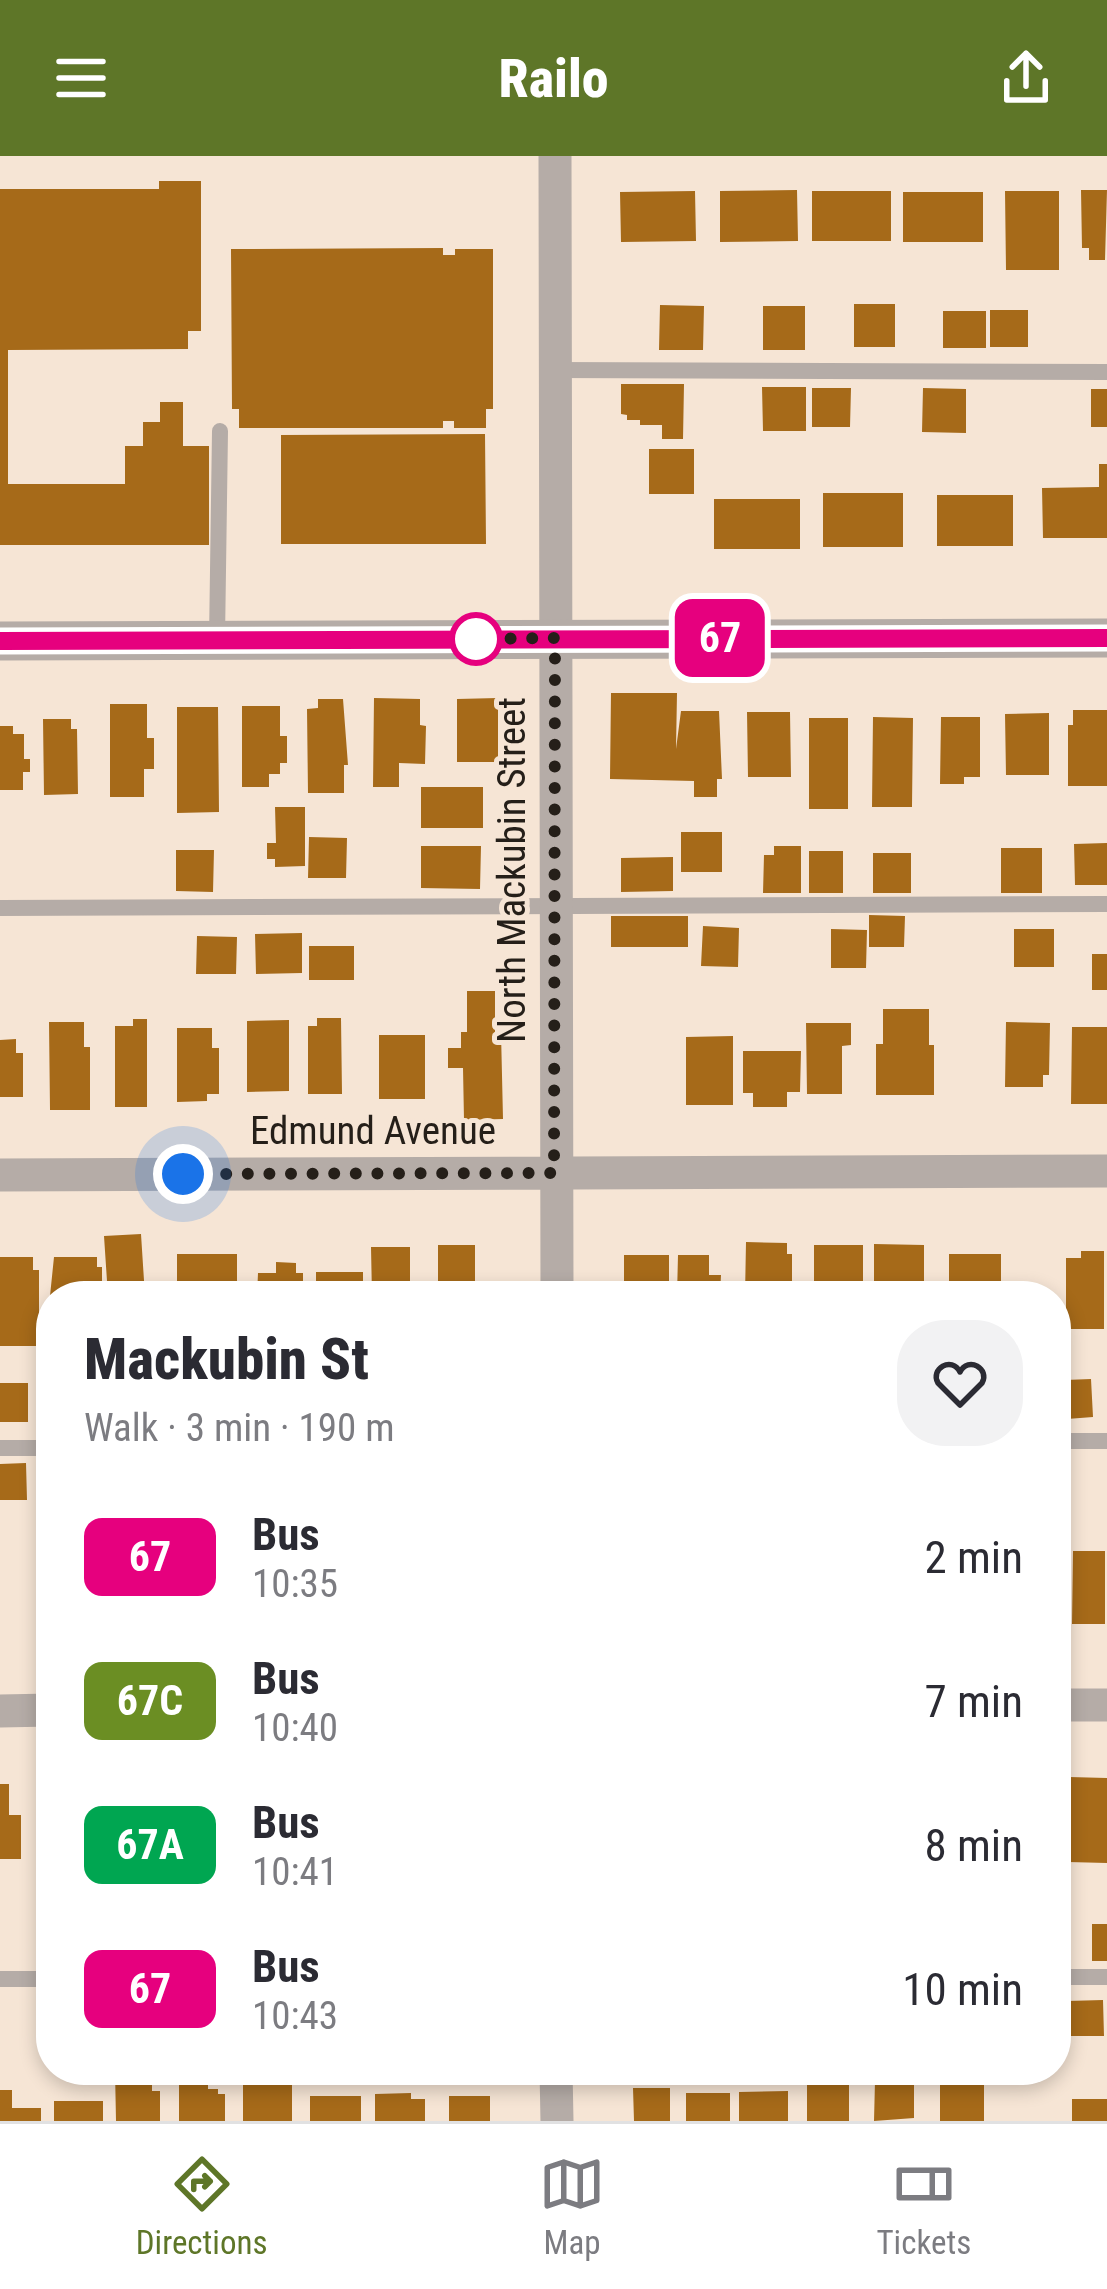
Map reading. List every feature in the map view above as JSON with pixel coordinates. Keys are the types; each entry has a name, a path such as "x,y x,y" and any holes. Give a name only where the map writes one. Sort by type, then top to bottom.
{"street":[{"name":"North Mackubin Street","path":"555,156 557,1281"},
{"path":"0,641 1107,638"},
{"name":"Edmund Avenue","path":"0,1175 1107,1171"},
{"path":"1071,1705 1107,1705"},
{"path":"0,1711 36,1710"},
{"path":"556,2085 557,2121"}],"lane":[{"path":"553,370 1107,372"},
{"path":"217,640 220,431"},
{"path":"0,908 1107,904"},
{"path":"1071,1442 1107,1442"},
{"path":"0,1448 36,1448"},
{"path":"1071,1976 1107,1977"},
{"path":"0,1979 36,1979"}],"building":[{"path":"159,181 201,181 201,331 188,331 188,349 8,350 8,484 125,484 125,446 143,446 143,422 160,422 160,402 183,402 183,446 209,446 209,545 0,545 0,189 159,189"},
{"path":"797,190 798,241 720,242 720,191"},
{"path":"1081,190 1107,190 1105,260 1089,260 1089,248 1082,248"},
{"path":"695,191 696,241 621,242 620,192"},
{"path":"812,191 891,191 891,241 812,241"},
{"path":"1005,191 1059,191 1059,270 1006,270"},
{"path":"903,192 983,192 983,242 903,242"},
{"path":"443,248 443,255 455,255 455,249 493,249 493,409 486,409 486,428 454,428 454,421 443,421 443,428 239,428 239,409 232,409 231,249"},
{"path":"854,304 895,304 895,347 854,347"},
{"path":"660,305 704,306 703,350 659,350"},
{"path":"763,306 805,306 805,350 763,350"},
{"path":"990,310 1028,310 1028,347 990,347"},
{"path":"943,311 986,311 986,348 943,348"},
{"path":"621,384 684,384 683,439 662,439 662,425 627,420 621,414"},
{"path":"762,387 806,387 806,431 763,431"},
{"path":"812,388 851,388 850,427 812,427"},
{"path":"923,388 966,389 966,433 922,432"},
{"path":"1091,389 1107,389 1107,427 1091,427"},
{"path":"485,434 486,544 281,544 281,435"},
{"path":"649,449 694,449 694,494 649,494"},
{"path":"1099,464 1107,464 1107,538 1043,538 1042,488 1099,487"},
{"path":"823,493 903,493 903,547 823,547"},
{"path":"937,495 1013,495 1013,546 937,546"},
{"path":"714,499 800,499 800,549 714,549"},
{"path":"611,693 677,693 676,749 681,711 719,711 722,779 717,779 717,797 694,797 694,781 610,779"},
{"path":"374,698 420,699 420,725 426,726 425,764 399,763 399,787 373,787"},
{"path":"498,698 498,762 457,762 457,699"},
{"path":"318,699 343,699 348,765 344,765 344,793 308,793 307,709 318,708"},
{"path":"110,704 147,704 147,738 154,738 154,769 144,769 144,797 110,797"},
{"path":"242,706 280,706 280,736 287,736 287,763 280,763 280,774 269,774 269,787 242,787"},
{"path":"177,707 218,707 219,812 177,813"},
{"path":"1073,710 1107,710 1107,786 1068,786 1068,725 1073,725"},
{"path":"747,712 790,712 791,777 748,777"},
{"path":"1049,713 1049,775 1006,775 1005,714"},
{"path":"873,717 913,718 912,807 872,807"},
{"path":"941,717 980,717 980,777 964,777 964,784 940,784"},
{"path":"809,718 848,718 848,809 809,809"},
{"path":"43,719 71,719 71,729 77,729 78,794 44,795"},
{"path":"0,726 13,726 13,734 24,734 24,759 30,759 30,772 23,772 23,790 0,790"},
{"path":"421,787 483,787 483,828 421,828"},
{"path":"275,807 305,807 305,866 275,867 275,859 267,859 267,843 276,843"},
{"path":"681,832 722,832 722,872 681,872"},
{"path":"309,837 347,838 346,878 308,878"},
{"path":"1107,843 1107,885 1075,885 1074,844"},
{"path":"421,846 481,846 480,889 421,888"},
{"path":"774,846 801,846 801,893 763,893 764,855 774,855"},
{"path":"1001,848 1042,848 1042,893 1001,893"},
{"path":"176,850 214,850 213,892 176,891"},
{"path":"809,851 843,851 843,893 809,893"},
{"path":"873,853 911,853 911,893 873,893"},
{"path":"673,857 673,891 621,892 621,858"},
{"path":"869,915 905,916 904,947 869,947"},
{"path":"611,916 688,916 688,947 611,947"},
{"path":"703,926 739,928 738,967 701,966"},
{"path":"831,929 867,930 866,968 831,968"},
{"path":"1014,929 1054,929 1054,967 1014,967"},
{"path":"302,933 302,973 256,974 255,934"},
{"path":"197,936 237,937 236,974 196,974"},
{"path":"309,946 354,946 354,980 309,980"},
{"path":"1092,954 1107,954 1107,990 1092,990"},
{"path":"467,991 495,991 503,1119 464,1120 463,1068 448,1068 448,1048 461,1048 461,1032 467,1032"},
{"path":"883,1009 929,1009 934,1095 876,1095 876,1044 883,1044"},
{"path":"317,1018 341,1018 342,1094 308,1094 308,1026 317,1026"},
{"path":"133,1019 147,1019 147,1107 115,1107 115,1026 133,1026"},
{"path":"289,1020 289,1091 247,1092 247,1021"},
{"path":"49,1022 84,1022 84,1047 90,1047 90,1110 50,1110"},
{"path":"1006,1022 1050,1023 1049,1075 1043,1075 1043,1087 1005,1087"},
{"path":"806,1023 851,1023 851,1045 842,1046 842,1094 807,1094"},
{"path":"1072,1027 1107,1027 1107,1104 1071,1104"},
{"path":"177,1028 212,1028 212,1048 219,1048 219,1094 207,1094 207,1101 177,1102"},
{"path":"379,1035 425,1035 425,1099 379,1099"},
{"path":"733,1036 733,1105 686,1105 686,1037"},
{"path":"16,1039 16,1053 23,1053 23,1097 0,1097 0,1040"},
{"path":"743,1051 801,1051 800,1092 787,1092 787,1107 753,1107 753,1093 743,1093"},
{"path":"141,1234 144,1281 107,1281 104,1236"},
{"path":"746,1242 787,1243 792,1281 745,1281"},
{"path":"874,1244 924,1245 924,1281 874,1281"},
{"path":"438,1245 475,1245 475,1281 438,1281"},
{"path":"814,1245 863,1245 863,1281 814,1281"},
{"path":"371,1247 410,1247 410,1281 372,1281"},
{"path":"1081,1251 1104,1251 1104,1329 1071,1329 1066,1258 1081,1258"},
{"path":"177,1254 237,1254 237,1281 177,1281"},
{"path":"949,1254 1001,1254 1001,1281 949,1281"},
{"path":"624,1255 669,1255 669,1281 624,1281"},
{"path":"678,1255 709,1255 709,1275 721,1275 721,1281 677,1281"},
{"path":"0,1257 33,1257 33,1270 39,1270 36,1346 0,1346"},
{"path":"54,1257 97,1257 97,1267 102,1267 102,1281 52,1281"},
{"path":"276,1262 296,1263 296,1273 303,1273 303,1281 258,1281 258,1273 276,1273"},
{"path":"316,1272 363,1272 363,1281 316,1281"},
{"path":"1091,1379 1093,1417 1071,1419 1071,1380"},
{"path":"0,1383 28,1383 28,1422 0,1422"},
{"path":"26,1463 27,1500 0,1500 0,1464"},
{"path":"1073,1551 1105,1551 1105,1624 1072,1624"},
{"path":"1071,1777 1107,1778 1107,1863 1071,1862"},
{"path":"0,1784 9,1784 9,1815 21,1815 21,1859 0,1859"},
{"path":"1092,1924 1107,1924 1107,1961 1092,1961"},
{"path":"1103,2000 1104,2036 1071,2036 1071,2001"},
{"path":"115,2085 152,2085 152,2091 160,2091 160,2121 116,2121"},
{"path":"179,2085 208,2085 225,2094 225,2121 179,2121"},
{"path":"243,2085 292,2085 292,2121 243,2121"},
{"path":"807,2085 849,2085 849,2121 807,2121"},
{"path":"875,2085 914,2085 914,2118 874,2121"},
{"path":"940,2085 984,2085 984,2121 940,2121"},
{"path":"633,2088 670,2088 670,2121 634,2121"},
{"path":"0,2090 12,2090 12,2108 41,2108 41,2121 0,2121"},
{"path":"788,2091 788,2121 739,2121 739,2092"},
{"path":"411,2093 411,2099 425,2099 425,2121 375,2121 375,2094"},
{"path":"686,2093 730,2093 730,2121 686,2121"},
{"path":"310,2096 361,2096 361,2121 310,2121"},
{"path":"449,2096 490,2096 490,2121 449,2121"},
{"path":"1072,2099 1107,2099 1107,2121 1072,2121"},
{"path":"54,2101 103,2101 103,2121 54,2121"}],"bus line":[{"name":"67","path":"0,641 1107,638"}],"route":[{"path":"183,1174 554,1173 555,638 457,639 476,639"}]}
